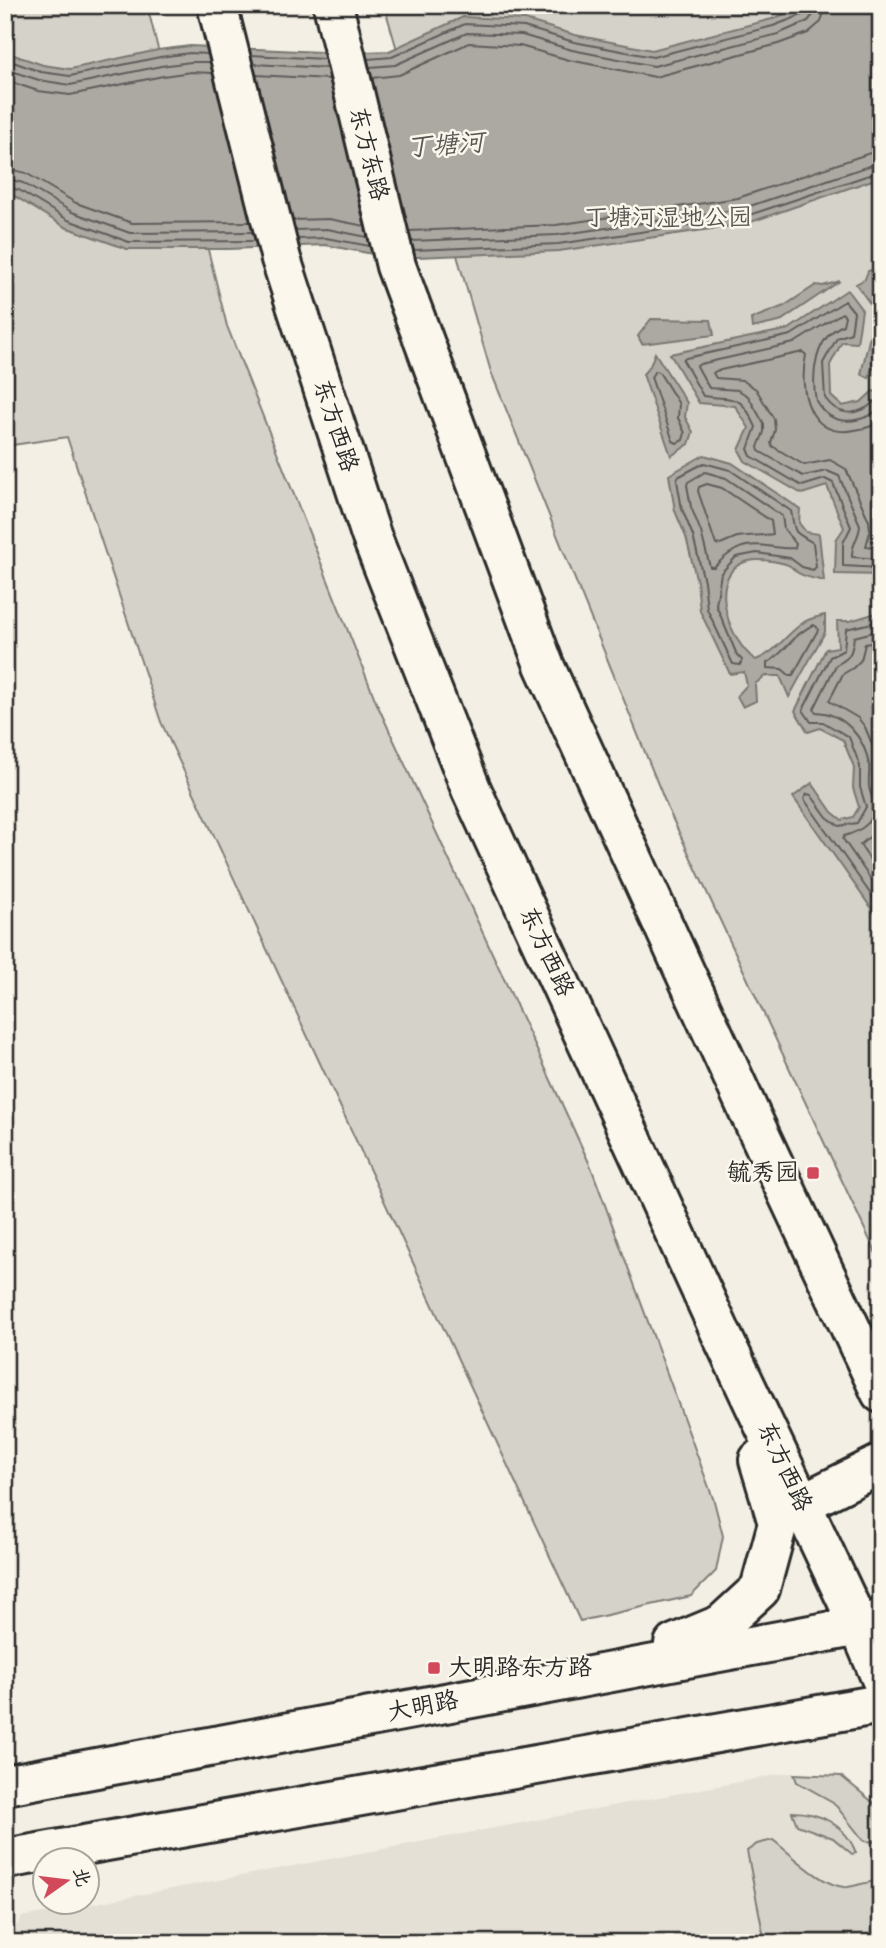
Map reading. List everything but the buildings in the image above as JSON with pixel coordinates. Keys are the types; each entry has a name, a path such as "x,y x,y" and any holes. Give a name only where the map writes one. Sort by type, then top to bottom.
{"main road":[{"name":"东方西路","path":"220,20 281,259 371,535 471,789 801,1504 870,1623"},
{"name":"东方东路","path":"337,23 396,266 544,665 881,1393"},
{"path":"606,1672 722,1624 760,1590 778,1523 724,1340"},
{"path":"801,1504 881,1464"},
{"path":"870,1623 881,1678"},
{"name":"大明路","path":"5,1785 870,1623"},
{"path":"13,1860 881,1704"}],"shaded area":[{"path":"786,1773 841,1776 881,1809 881,1943 6,1943 22,1917 102,1916 102,1902"}],"green space":[{"path":"5,5 147,5 227,326 377,704 591,1167 714,1501 723,1536 716,1571 691,1596 580,1621 161,722 67,437 5,446"},
{"name":"丁塘河湿地公园","path":"384,5 881,5 881,1264 668,809 491,372"},
{"path":"794,1774 841,1776 881,1809 881,1839 878,1842 864,1841 833,1802 797,1782"},
{"path":"792,1812 812,1814 831,1822 846,1835 856,1853 852,1854 833,1838 797,1825"},
{"path":"773,1840 829,1883 848,1887 881,1881 881,1943 765,1943 747,1851 757,1844"}],"water":[{"name":"丁塘河","path":"807,5 881,5 881,177 745,224 559,251 394,258 325,245 127,249 65,227 5,193 5,52 43,65 70,69 190,46 342,53 389,51 463,17 525,20 575,35 652,50 772,19"},
{"path":"881,267 881,319 856,284 865,279 868,271"},
{"path":"840,281 779,322 752,328 751,319 784,306 816,285 823,286"},
{"path":"847,290 862,310 857,343 842,342 830,365 831,396 842,406 861,402 873,391 881,394 881,575 835,574 836,540 844,528 827,486 802,494 745,461 739,450 749,428 735,406 699,403 670,354 789,329"},
{"path":"651,319 711,320 714,335 642,344 638,336"},
{"path":"872,327 876,334 881,332 881,363 871,370 869,378 861,374"},
{"path":"655,353 687,403 685,417 693,432 689,444 671,456 643,374 650,366"},
{"path":"704,455 732,463 800,509 799,523 806,532 819,534 824,581 801,574 783,563 758,560 741,564 730,573 725,587 729,620 745,650 756,660 769,653 804,622 825,615 825,632 789,697 780,676 765,676 755,684 756,701 743,707 737,696 747,685 744,672 730,674 700,611 697,582 686,537 675,511 669,475"},
{"path":"876,613 881,616 881,922 793,797 812,783 832,812 842,820 853,817 859,807 853,788 854,767 843,740 820,728 808,732 795,711 826,649 838,647 837,621 850,621"}],"place":[{"name":"毓秀园","path":"813,1173"},
{"name":"大明路东方路","path":"434,1668"}]}
